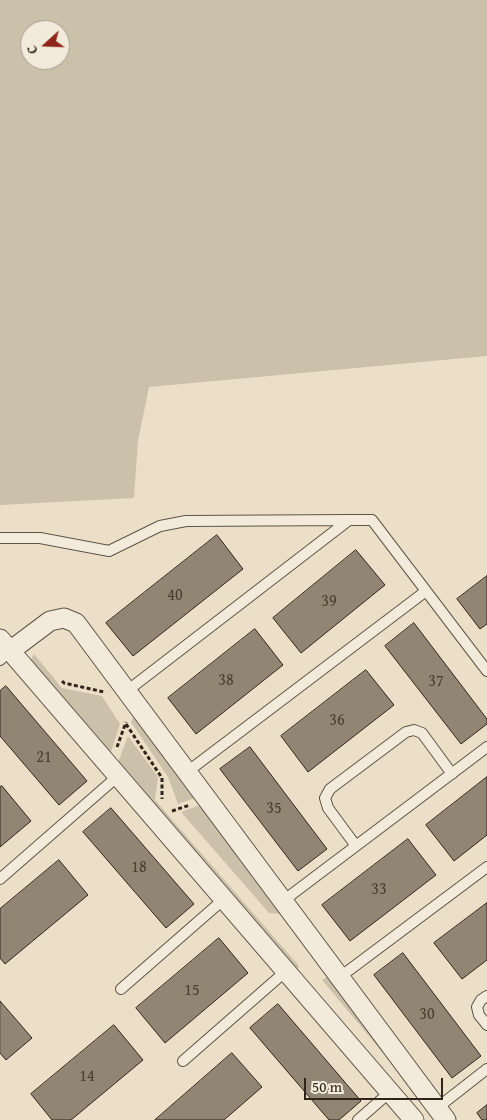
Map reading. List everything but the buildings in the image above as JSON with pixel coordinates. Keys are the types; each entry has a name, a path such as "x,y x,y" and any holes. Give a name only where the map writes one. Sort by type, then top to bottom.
{"street":[{"path":"414,1120 114,771 3,650 50,620 64,618 76,623 442,1114"}],"lane":[{"path":"130,696 350,520"},
{"path":"0,538 40,538 109,551 160,526 186,521 372,520 487,671"},
{"path":"187,772 426,591"},
{"path":"356,846 328,808 325,798 330,789 390,743 406,732 414,730 422,733 452,774"},
{"path":"283,901 487,747"},
{"path":"0,879 114,771"},
{"path":"340,977 487,867"},
{"path":"121,989 224,899"},
{"path":"183,1061 286,971"},
{"path":"487,996 481,1000 477,1007 479,1015 487,1025"},
{"path":"442,1114 487,1069"},
{"path":"358,1120 390,1092"}],"path":[{"path":"58,676 64,683 104,692"},
{"path":"114,771 130,696"},
{"path":"120,716 162,778 162,801"},
{"path":"166,806 178,818"}],"shaded area":[{"path":"0,0 487,0 487,356 149,387 138,441 134,498 0,505"},
{"path":"34,654 62,688 102,696 120,724 108,761 31,666 31,659"},
{"path":"134,716 195,798 178,804 168,777 131,722"},
{"path":"128,736 158,777 155,800 299,966 295,977 115,770"},
{"path":"200,805 280,914 269,913 181,812"},
{"path":"328,976 394,1066 322,980"}]}
